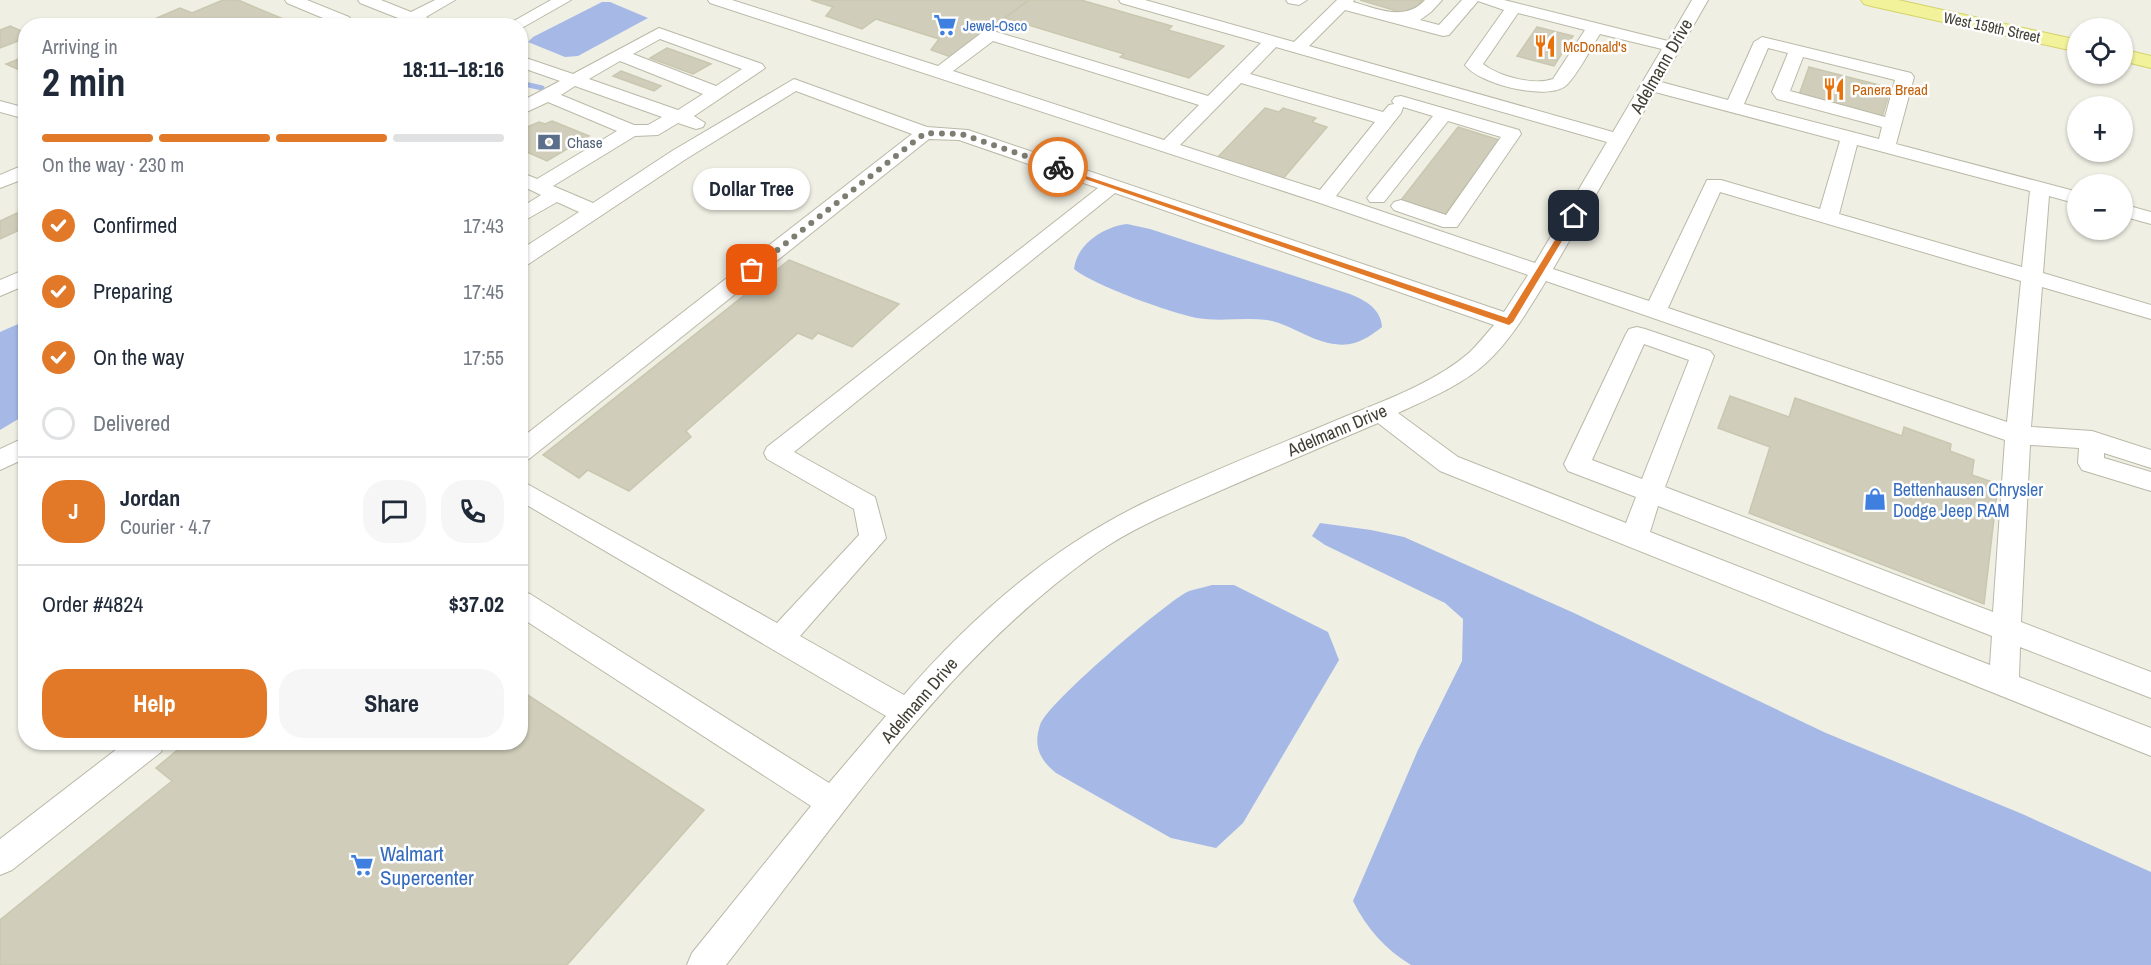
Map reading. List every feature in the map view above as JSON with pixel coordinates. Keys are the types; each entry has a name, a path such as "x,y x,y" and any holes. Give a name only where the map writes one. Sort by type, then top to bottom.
{"main road":[{"name":"West 159th Street","path":"1871,0 2067,43"},
{"path":"2133,58 2151,62"}],"street":[{"path":"293,0 328,18"},
{"path":"366,0 390,9 400,18"},
{"path":"412,18 447,0"},
{"path":"528,18 563,0"},
{"path":"716,0 1324,198 1450,222 1512,134 1401,101"},
{"path":"1127,0 1618,139"},
{"path":"1181,15 1199,0"},
{"path":"1294,0 1299,0"},
{"path":"1387,16 1414,18 1423,14 1434,0"},
{"path":"1298,48 1344,2 1443,31 1471,0"},
{"path":"1485,0 1673,47"},
{"name":"Adelmann Drive","path":"704,965 868,758 951,661 1016,601 1090,544 1160,506 1436,386 1477,358 1509,322 1540,273 1700,0"},
{"path":"1477,69 1474,65 1475,60 1514,7"},
{"path":"352,18 371,11 390,9"},
{"path":"1446,90 1459,75 1477,69 1524,85 1546,88 1552,86 1559,83 1595,28"},
{"path":"528,105 546,95 574,79 659,33 756,68 651,131 631,129 546,95"},
{"path":"940,73 990,35 1211,102"},
{"path":"1166,148 1273,41"},
{"path":"1734,107 1762,42 1905,77 1886,147"},
{"path":"1797,51 1781,92 1783,95 1891,124"},
{"path":"619,55 717,93"},
{"path":"528,64 717,131"},
{"path":"1238,76 1386,120"},
{"path":"1324,198 1416,82"},
{"path":"528,255 717,131 794,84 925,133 961,134 1509,322"},
{"path":"1651,85 2067,195"},
{"path":"0,106 18,112"},
{"path":"1372,206 1444,114"},
{"path":"535,193 631,129"},
{"path":"528,447 925,133"},
{"path":"1828,217 1850,138"},
{"path":"0,182 18,174"},
{"path":"1655,312 1714,184 2151,312"},
{"path":"780,639 873,538 867,504 776,453 1112,186"},
{"path":"2004,684 2018,435 2040,188"},
{"path":"535,193 594,211"},
{"path":"1372,206 1540,273 2018,435 2092,440 2151,459"},
{"path":"2133,213 2151,218"},
{"path":"0,289 18,280"},
{"path":"1702,356 1637,334 1577,464 2151,685"},
{"path":"1635,537 1702,356 1718,334"},
{"path":"1380,412 1449,464 2151,742"},
{"path":"2092,440 2091,463 2151,483"},
{"path":"0,461 18,451"},
{"path":"528,494 908,713"},
{"path":"528,607 833,803"},
{"path":"0,859 140,750"}],"water":[{"path":"602,2 610,2 648,18 578,56 565,57 528,42 533,37"},
{"path":"1127,224 1150,229 1350,294 1366,302 1375,310 1382,327 1354,343 1339,345 1328,343 1267,320 1206,319 1185,315 1114,290 1074,269 1080,252 1093,238 1109,229"},
{"path":"18,324 18,419 0,430 0,332"},
{"path":"1320,523 1404,537 1574,613 1826,733 2020,813 2151,872 2151,965 1411,965 1378,938 1364,921 1353,901 1418,750 1462,661 1463,619 1445,603 1325,545 1312,536"},
{"path":"1212,585 1234,585 1328,632 1339,660 1243,823 1216,848 1171,838 1056,773 1042,758 1037,740 1040,725 1047,713 1105,657 1182,595"}],"building":[{"path":"223,0 238,0 281,18 157,18 180,8 192,13"},
{"name":"Jewel-Osco","path":"811,0 1029,0 951,57 931,50 939,39 876,19 862,29 826,16 833,7"},
{"path":"1029,0 1081,0 1172,26 1168,30 1224,46 1189,78 1120,57 1124,54 1005,18"},
{"path":"1360,0 1423,0 1419,4 1423,5 1413,16"},
{"path":"10,26 18,30 18,41 0,48 0,30"},
{"name":"McDonald's","path":"1537,27 1573,36 1554,66 1517,56"},
{"path":"667,48 711,64 693,74 650,58"},
{"path":"18,59 18,69 6,64"},
{"path":"1809,67 1891,88 1882,117 1799,95"},
{"path":"621,71 661,86 654,91 613,76"},
{"path":"1265,108 1279,112 1283,108 1316,118 1312,122 1327,127 1282,180 1216,159"},
{"name":"Chase","path":"552,121 589,136 547,161 528,153 528,127 539,122 545,124"},
{"path":"1458,127 1499,140 1445,214 1401,200"},
{"path":"17,213 18,231 0,239 0,221"},
{"path":"789,260 899,304 852,347 818,333 812,339 798,333 686,431 691,437 629,491 588,470 579,478 543,455"},
{"name":"Bettenhausen Chrysler Dodge Jeep RAM","path":"1730,396 1789,417 1795,398 1902,436 1904,427 1951,444 1950,451 1974,460 1972,475 1998,484 1984,604 1749,513 1770,447 1718,428"},
{"name":"Walmart Supercenter","path":"528,695 704,810 567,965 0,965 0,920 172,781 156,768 177,750 528,750"}],"waterway":[{"path":"528,85 542,88"}],"way so far":[{"path":"752,270 925,133 940,131 961,134 1058,167"}],"place":[{"name":"Jewel-Osco","path":"945,25"},
{"name":"McDonald's","path":"1545,46"},
{"name":"Panera Bread","path":"1834,89"},
{"name":"Chase","path":"549,142"},
{"name":"Dollar Tree","path":"752,270"},
{"name":"Bettenhausen Chrysler Dodge Jeep RAM","path":"1875,499"},
{"name":"Walmart Supercenter","path":"362,865"}],"route":[{"path":"1058,167 1509,322 1574,216"}]}
